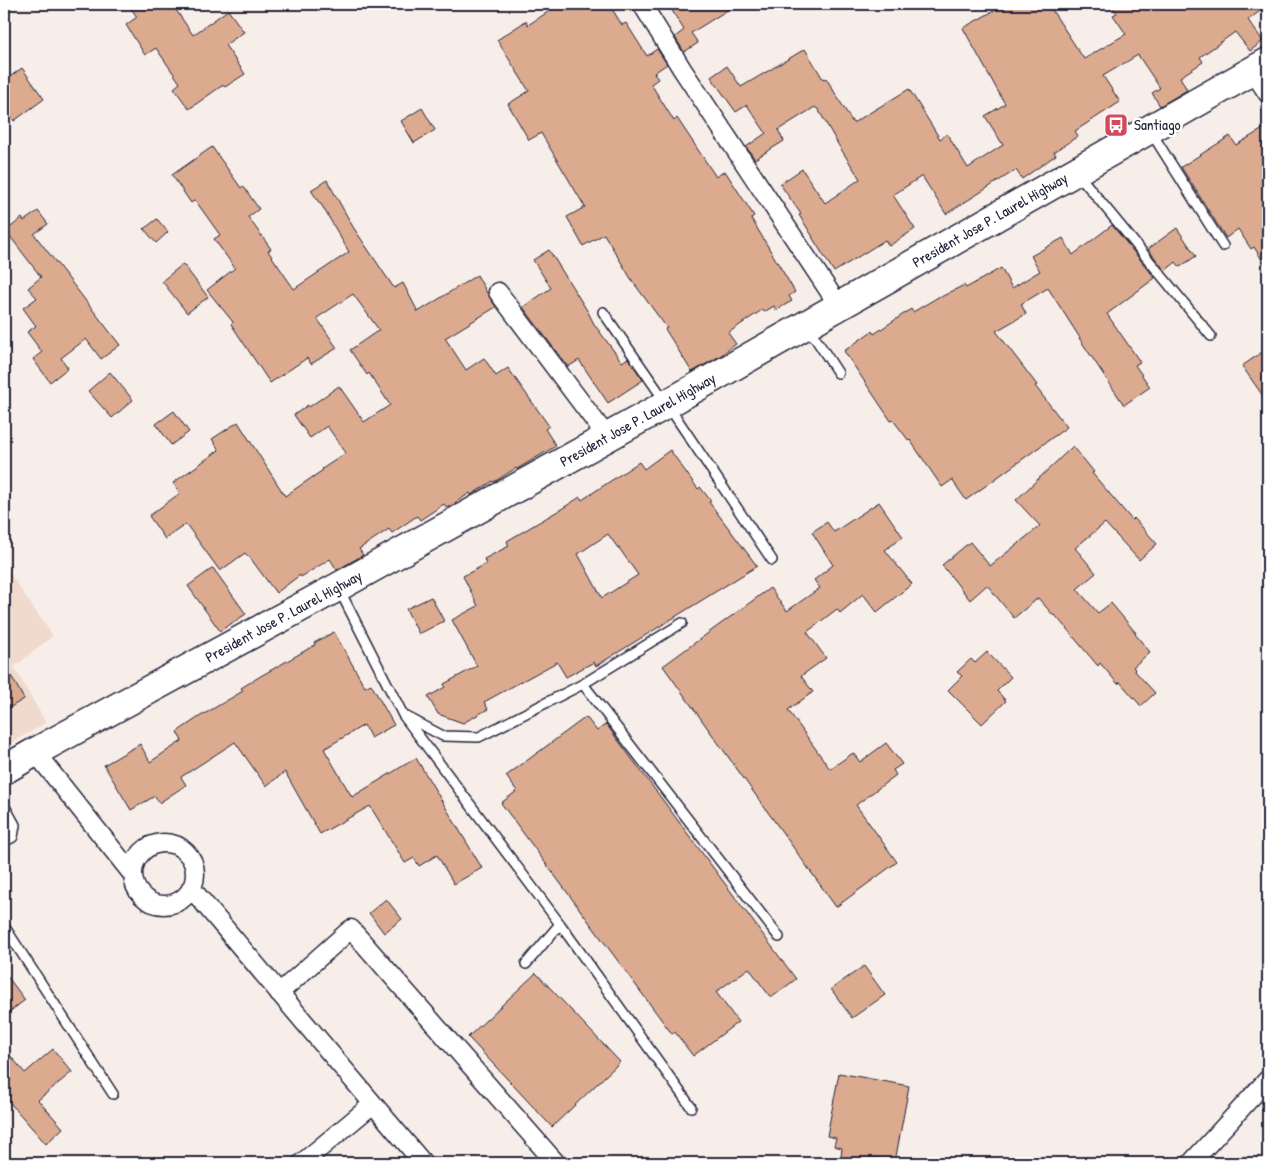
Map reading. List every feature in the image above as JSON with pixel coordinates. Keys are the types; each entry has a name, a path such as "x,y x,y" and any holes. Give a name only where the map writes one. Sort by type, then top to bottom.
{"highway":[{"name":"President Jose P. Laurel Highway","path":"4,770 667,404 1261,66"}],"street":[{"path":"642,4 682,69 839,306"},
{"path":"1261,66 1268,94"},
{"path":"498,292 607,437"},
{"path":"35,752 133,876"},
{"path":"167,843 178,846 186,852 192,861 195,872 194,882 183,898 175,903 166,905 156,904 140,894 133,876 134,865 139,855 147,848 167,843"},
{"path":"191,888 423,1163"},
{"path":"280,993 351,930 556,1163"},
{"path":"1192,1163 1268,1079"},
{"path":"302,1163 373,1104"}],"lane":[{"path":"1150,129 1223,246"},
{"path":"1076,171 1211,336"},
{"path":"603,312 772,560"},
{"path":"806,324 838,373"},
{"path":"338,587 403,715 560,924 691,1107"},
{"path":"403,715 443,736 479,737 583,684 682,623"},
{"path":"583,684 779,937"},
{"path":"4,805 15,825 13,837 4,842"},
{"path":"526,964 560,924"},
{"path":"4,926 113,1094"}],"shaded area":[{"path":"4,565 53,636 14,667 46,723 4,747"}],"building":[{"path":"128,4 172,4 193,35 228,10 244,32 225,45 245,74 225,87 223,85 189,109 174,88 180,83 156,48 145,55 126,25 137,17"},
{"path":"560,4 609,4 622,25 626,23 647,56 657,49 667,64 654,73 658,79 651,84 674,121 677,118 716,177 725,171 754,216 751,218 795,292 789,296 792,301 776,310 774,306 764,312 762,310 728,333 736,344 720,356 692,372 665,329 667,328 633,282 604,234 583,246 567,217 585,207 541,133 529,140 508,104 529,91 497,40 526,21 528,25"},
{"path":"668,4 737,4 691,33 698,43 684,52 675,37 684,30"},
{"path":"1006,4 1048,4 1084,59 1126,34 1113,15 1117,13 1110,4 1268,5 1248,20 1263,41 1250,51 1235,32 1200,57 1203,62 1180,77 1187,90 1160,106 1152,93 1160,88 1138,55 1103,76 1120,102 1075,131 1078,136 1054,152 1056,155 1022,179 1016,170 946,214 922,176 893,195 915,229 889,246 885,240 834,272 799,215 801,214 780,184 802,169 825,203 860,179 818,109 815,107 778,130 784,141 755,159 746,147 766,133 747,105 736,112 711,77 727,66 741,87 805,49 823,79 826,78 853,123 909,89 940,139 947,134 968,168 1003,145 985,116 1005,104 963,28"},
{"path":"22,68 44,99 14,121 4,106 4,81"},
{"path":"422,108 435,130 414,143 401,121"},
{"path":"1268,126 1268,269 1254,247 1251,249 1238,229 1226,238 1181,167 1230,136 1236,145"},
{"path":"212,147 241,188 243,186 259,209 248,217 271,249 268,251 294,289 349,252 311,190 327,180 353,227 394,288 403,283 418,312 477,275 496,307 445,338 466,370 484,358 496,376 508,368 549,426 545,429 556,446 471,495 470,493 447,508 444,504 420,520 417,516 392,533 389,529 359,549 363,555 337,570 330,559 301,577 300,575 276,593 245,553 220,571 186,524 165,539 149,516 180,493 173,483 219,450 212,439 238,422 285,496 346,453 327,426 310,438 294,415 339,386 364,422 390,405 369,373 367,375 350,350 379,330 353,294 317,318 337,348 311,364 307,358 270,383 231,324 233,322 207,290 235,268 214,239 220,235 195,200 191,203 172,175"},
{"path":"38,211 48,224 34,234 120,345 101,359 86,339 61,358 68,368 50,382 33,359 42,352 27,332 36,326 23,308 37,298 28,288 41,277 6,231 22,218 24,221"},
{"path":"157,219 168,232 156,243 144,229"},
{"path":"1112,225 1155,278 1107,314 1140,362 1135,365 1150,387 1124,405 1048,288 1021,304 1026,314 996,331 1067,427 966,500 952,480 942,487 910,440 893,420 891,421 844,351 872,331 874,334 911,309 913,312 940,296 964,285 966,288 1001,268 1012,288 1040,271 1031,256 1063,238 1073,255"},
{"path":"1177,228 1196,256 1180,267 1176,262 1165,271 1148,249"},
{"path":"549,250 594,324 622,362 628,358 643,380 608,403 579,360 568,367 523,307 551,288 533,260"},
{"path":"183,264 208,297 187,313 162,281"},
{"path":"1268,348 1268,403 1242,366"},
{"path":"110,372 133,400 112,418 88,391"},
{"path":"174,411 189,432 171,445 156,424"},
{"path":"1073,446 1094,472 1092,473 1132,520 1134,518 1157,544 1139,560 1105,523 1075,548 1096,573 1077,589 1098,613 1111,603 1150,652 1133,667 1155,693 1141,706 1100,663 1098,666 1038,598 1014,618 987,585 970,600 942,565 970,542 990,566 1040,526 1016,500"},
{"path":"670,450 698,489 700,487 711,501 709,502 757,566 596,666 594,662 566,677 557,662 484,702 488,709 463,723 438,714 428,697 445,687 444,684 477,666 452,620 478,606 463,576 486,564 484,559 509,546 507,541 580,497 582,500 639,462 644,469","holes":["608,534 638,575 602,598 578,554"]},
{"path":"879,502 903,537 885,550 912,584 877,612 863,594 840,613 837,609 807,632 826,658 801,676 813,692 788,710 830,769 853,753 860,762 886,743 902,764 893,770 896,775 856,805 897,862 836,907 663,666 770,588 787,611 820,588 814,580 833,565 812,532 827,522 834,532"},
{"path":"213,568 246,614 220,631 188,586"},
{"path":"431,597 444,621 419,634 406,609"},
{"path":"334,632 365,687 371,684 394,725 371,738 364,725 324,749 352,797 416,758 482,868 454,884 437,855 419,866 414,858 405,863 370,806 320,834 285,772 266,786 235,742 181,777 186,785 159,803 155,796 131,810 104,765 140,744 150,762 182,741 177,732 243,691 241,688"},
{"path":"987,652 1011,677 997,691 1006,701 982,724 948,690 962,676 957,672 971,659 975,663"},
{"path":"4,663 24,699 4,711"},
{"path":"586,717 597,731 606,724 796,979 771,998 749,968 716,992 738,1022 693,1056 675,1032 672,1034 501,803 517,791 506,776"},
{"path":"386,899 402,919 384,933 369,913"},
{"path":"864,966 885,995 852,1018 831,989"},
{"path":"4,972 25,1000 4,1016"},
{"path":"536,973 620,1062 552,1127 468,1037"},
{"path":"4,1048 25,1073 53,1049 72,1072 38,1100 63,1128 46,1144 4,1096"},
{"path":"839,1073 909,1086 895,1162 874,1158 874,1163 840,1163 842,1148 834,1146 836,1138 827,1136"}],"place":[{"name":"Santiago","path":"1116,125"}]}
